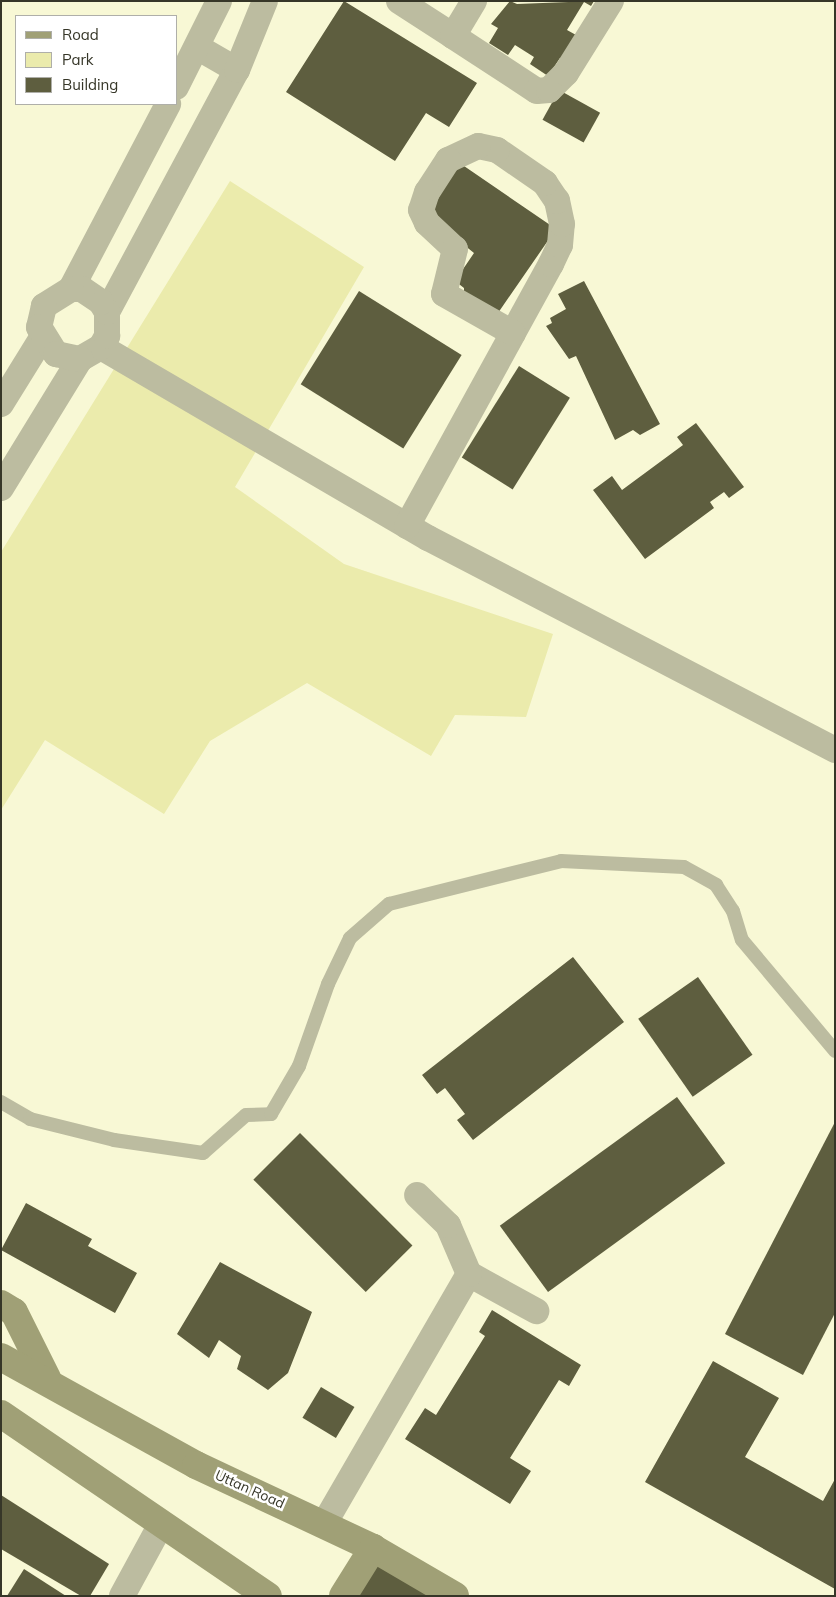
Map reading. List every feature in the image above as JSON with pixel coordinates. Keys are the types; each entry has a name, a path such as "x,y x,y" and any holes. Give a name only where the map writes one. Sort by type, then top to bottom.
{"main road":[{"path":"1,1304 14,1312 47,1378"},
{"name":"Uttan Road","path":"1,1357 47,1378 196,1465 373,1548 455,1596"},
{"path":"1,1414 11,1431 268,1596"},
{"path":"343,1596 373,1548"}],"street":[{"path":"178,83 219,1"},
{"path":"1,488 90,353 107,336 107,312 237,70 265,1"},
{"path":"399,1 537,91 549,90 566,73 611,1"},
{"path":"453,36 474,1"},
{"path":"197,47 237,70"},
{"path":"71,289 167,105"},
{"path":"407,526 513,333 560,245 562,224 557,201 545,183 497,150 478,146 448,160 426,192 421,210 427,223 456,250 444,294 513,333"},
{"path":"107,312 92,294 71,289 51,297 44,306 39,327 42,338 56,354 90,353 407,526 835,750"},
{"path":"1,404 42,338"},
{"path":"418,1195 448,1225 469,1274 536,1311"},
{"path":"324,1524 469,1274"},
{"path":"122,1596 160,1526"}],"lane":[{"path":"1,1102 30,1119 114,1140 203,1153 246,1115 271,1114 299,1066 328,984 350,938 389,904 561,861 684,867 716,885 733,911 742,940 835,1051"}],"green space":[{"path":"230,181 364,267 235,487 344,564 553,634 526,717 455,715 431,756 307,683 210,741 164,814 45,740 1,810 1,552"}],"building":[{"path":"344,1 477,83 449,127 426,113 395,161 286,92"},
{"path":"510,1 517,4 594,1 591,6 584,2 567,30 576,35 566,61 560,58 548,76 530,64 534,57 515,45 508,55 489,43 498,28 491,24"},
{"path":"559,90 600,113 584,143 543,120"},
{"path":"464,166 556,229 498,313 464,295 464,288 455,281 474,253 432,219 437,191 449,172"},
{"path":"584,281 660,424 640,435 633,430 615,440 576,356 569,359 546,326 552,323 550,318 566,309 558,294"},
{"path":"359,291 462,355 403,448 301,384"},
{"path":"519,366 570,398 513,489 462,458"},
{"path":"696,423 744,487 729,498 724,492 710,502 714,508 645,559 593,490 612,476 622,490 683,445 677,437"},
{"path":"573,957 624,1022 473,1140 457,1120 465,1114 445,1088 437,1094 422,1075"},
{"path":"698,977 752,1055 693,1097 638,1019"},
{"path":"677,1097 725,1163 548,1292 500,1226"},
{"path":"835,1122 835,1313 803,1375 725,1334"},
{"path":"300,1133 412,1245 366,1292 253,1180"},
{"path":"26,1203 92,1239 88,1246 137,1273 115,1313 1,1250"},
{"path":"220,1262 312,1312 288,1373 268,1390 237,1369 241,1356 219,1340 209,1358 177,1334"},
{"path":"492,1310 581,1365 569,1386 559,1380 510,1458 531,1471 510,1504 405,1439 425,1408 436,1415 485,1336 479,1332"},
{"path":"713,1361 779,1398 745,1457 823,1501 835,1479 835,1589 645,1482"},
{"path":"321,1387 354,1407 336,1438 302,1418"},
{"path":"1,1495 109,1564 90,1596 81,1596 1,1549"},
{"path":"374,1553 448,1596 350,1596"},
{"path":"24,1569 66,1596 7,1596"}]}
